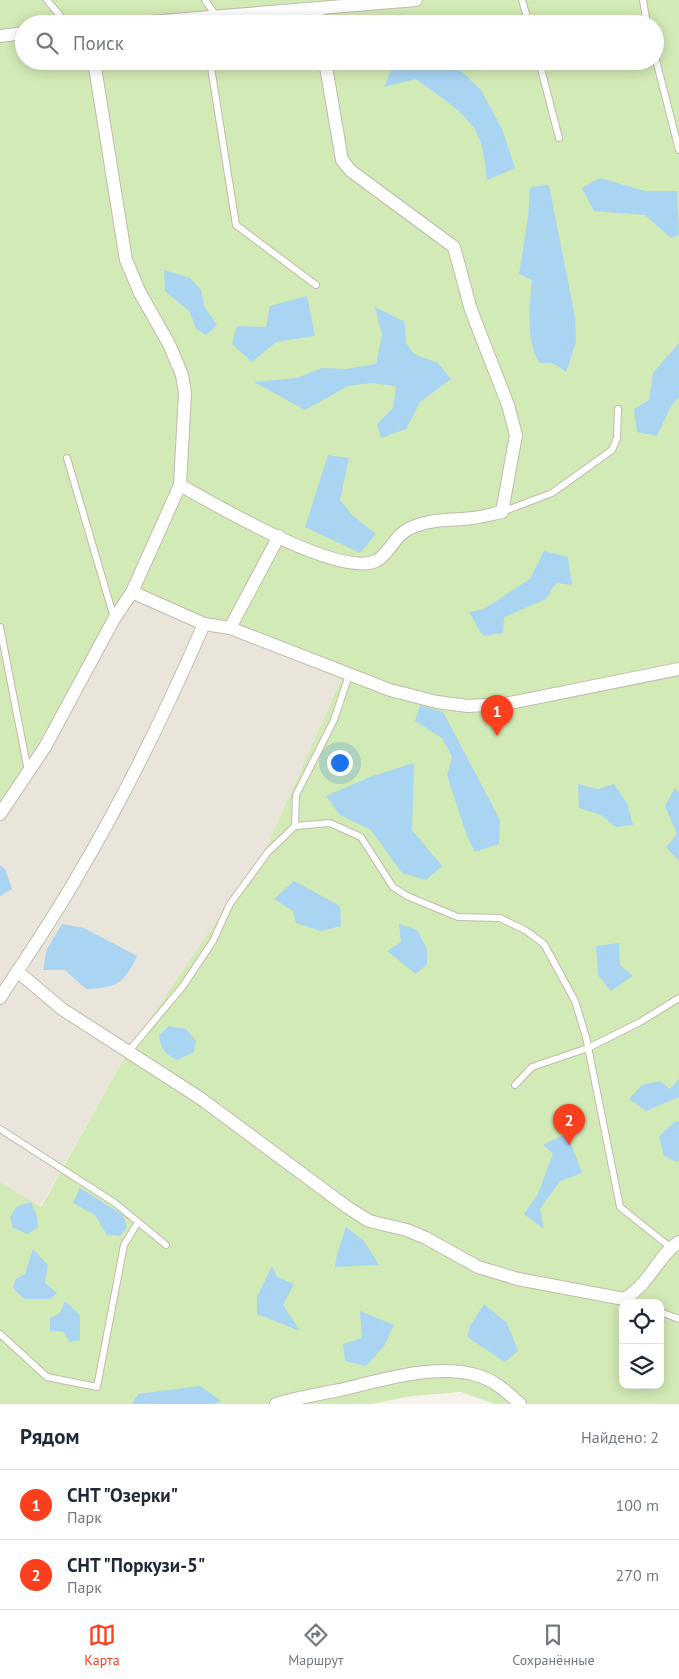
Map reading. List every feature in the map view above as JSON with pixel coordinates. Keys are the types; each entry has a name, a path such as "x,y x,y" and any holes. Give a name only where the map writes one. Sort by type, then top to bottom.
{"street":[{"path":"251,15 317,9 364,2 416,0"},
{"path":"317,9 318,15"},
{"path":"0,36 15,34"},
{"path":"0,814 44,747 114,619 132,592 180,485 185,393 182,375 169,344 140,294 126,260 95,70"},
{"path":"180,485 322,556 354,564 376,561 404,532 426,522 474,518 502,512 516,435 508,405 471,310 454,247 351,171 342,160 327,70"},
{"path":"230,628 279,536"},
{"path":"132,592 204,624 230,628 390,690 437,702 468,706 505,704 679,669"},
{"path":"0,998 73,884 134,775 167,711 204,624"},
{"path":"17,971 62,1009 200,1098 347,1207 369,1221 407,1230 426,1238 478,1267 518,1279 620,1299"},
{"path":"631,1299 675,1244"},
{"path":"276,1404 413,1374 457,1371 482,1376 495,1383 520,1404"}],"lane":[{"path":"47,0 60,15"},
{"path":"205,0 207,15"},
{"path":"522,0 526,15"},
{"path":"643,0 646,15"},
{"path":"211,70 236,225 316,285"},
{"path":"541,70 559,138"},
{"path":"659,70 679,150"},
{"path":"502,512 552,493 612,450 617,438 618,409"},
{"path":"67,458 114,619"},
{"path":"0,627 28,772"},
{"path":"295,826 296,795 334,720 350,675"},
{"path":"128,1053 183,986 213,941 230,904 263,859 295,826 330,823 360,837 393,887 407,896 458,917 500,918 525,930 544,944 575,1001 588,1048 620,1207 675,1244"},
{"path":"515,1085 532,1067 588,1048 640,1022 679,998"},
{"path":"0,1129 115,1203 166,1245"},
{"path":"0,1334 47,1378 97,1387 124,1245 138,1222"},
{"path":"664,1313 679,1319"}],"shaded area":[{"path":"132,592 346,667 267,846 127,1053 40,1207 0,1182 0,805"}],"green space":[{"path":"0,0 679,0 679,1404 495,1404 461,1392 412,1396 371,1404 0,1404 0,1182 41,1207 127,1053 267,846 346,668 132,592 0,805"}],"water":[{"path":"391,70 460,70 481,90 502,129 515,168 487,180 483,150 478,136 471,124 459,111 416,79 384,87"},
{"path":"600,178 645,191 677,191 679,234 671,238 645,215 594,211 582,188"},
{"path":"549,185 575,317 576,343 566,372 553,363 540,363 535,355 530,334 532,280 519,274 528,218 530,187"},
{"path":"164,270 190,278 201,290 204,306 217,325 206,335 196,329 190,312 165,291"},
{"path":"307,296 315,336 276,342 252,362 232,344 237,326 266,327 270,306"},
{"path":"375,307 405,322 406,343 414,354 438,363 451,379 420,402 406,429 381,438 377,424 393,408 396,386 371,383 348,386 305,410 254,382 297,378 322,368 346,369 376,364 382,335"},
{"path":"679,343 679,397 671,406 657,436 637,432 634,409 649,400 653,373"},
{"path":"328,455 349,458 340,500 352,515 376,534 360,553 305,527"},
{"path":"544,551 568,557 572,585 556,583 546,599 504,617 503,633 483,636 469,612 484,609 530,579"},
{"path":"420,705 443,712 500,820 499,844 475,852 467,836 447,775 452,757 442,738 415,721"},
{"path":"414,763 412,830 442,866 426,880 402,873 371,830 340,815 326,796 370,777"},
{"path":"578,784 598,789 614,784 627,803 633,825 616,827 601,815 579,808"},
{"path":"675,788 679,792 679,861 666,847 677,834 665,806"},
{"path":"0,865 5,869 12,889 0,896"},
{"path":"294,881 340,906 341,926 321,931 296,923 293,911 274,899"},
{"path":"62,924 84,928 137,956 128,973 112,986 86,989 65,970 43,970 47,949"},
{"path":"399,924 417,930 427,949 427,964 416,974 387,951 401,942"},
{"path":"619,943 620,965 633,976 611,991 598,975 596,946"},
{"path":"169,1026 186,1029 196,1041 194,1052 177,1060 166,1053 162,1047 159,1035"},
{"path":"679,1079 679,1097 646,1111 629,1099 642,1085 660,1081 670,1089"},
{"path":"676,1121 679,1122 679,1160 677,1162 664,1156 659,1136"},
{"path":"567,1133 582,1173 560,1181 540,1209 544,1229 524,1214 538,1194 553,1153 543,1145"},
{"path":"80,1188 123,1215 127,1227 120,1236 107,1235 95,1215 73,1203"},
{"path":"31,1202 37,1217 38,1227 28,1234 13,1228 10,1217 17,1206"},
{"path":"346,1227 364,1241 379,1265 335,1267 337,1254"},
{"path":"33,1249 48,1265 45,1283 57,1293 50,1299 24,1299 13,1288 16,1279 25,1274"},
{"path":"272,1266 277,1277 294,1284 283,1305 300,1331 257,1314 257,1297"},
{"path":"65,1301 80,1315 80,1340 69,1342 64,1332 50,1331 50,1318 60,1313"},
{"path":"484,1304 507,1323 518,1351 505,1362 467,1337 470,1326"},
{"path":"360,1311 394,1325 384,1346 366,1366 345,1361 343,1344 362,1338"},
{"path":"200,1386 221,1401 213,1404 132,1404 138,1394"}],"place":[{"name":"СНТ \"Озерки\"","path":"497,736"},
{"name":"СНТ \"Поркузи-5\"","path":"569,1145"}]}
